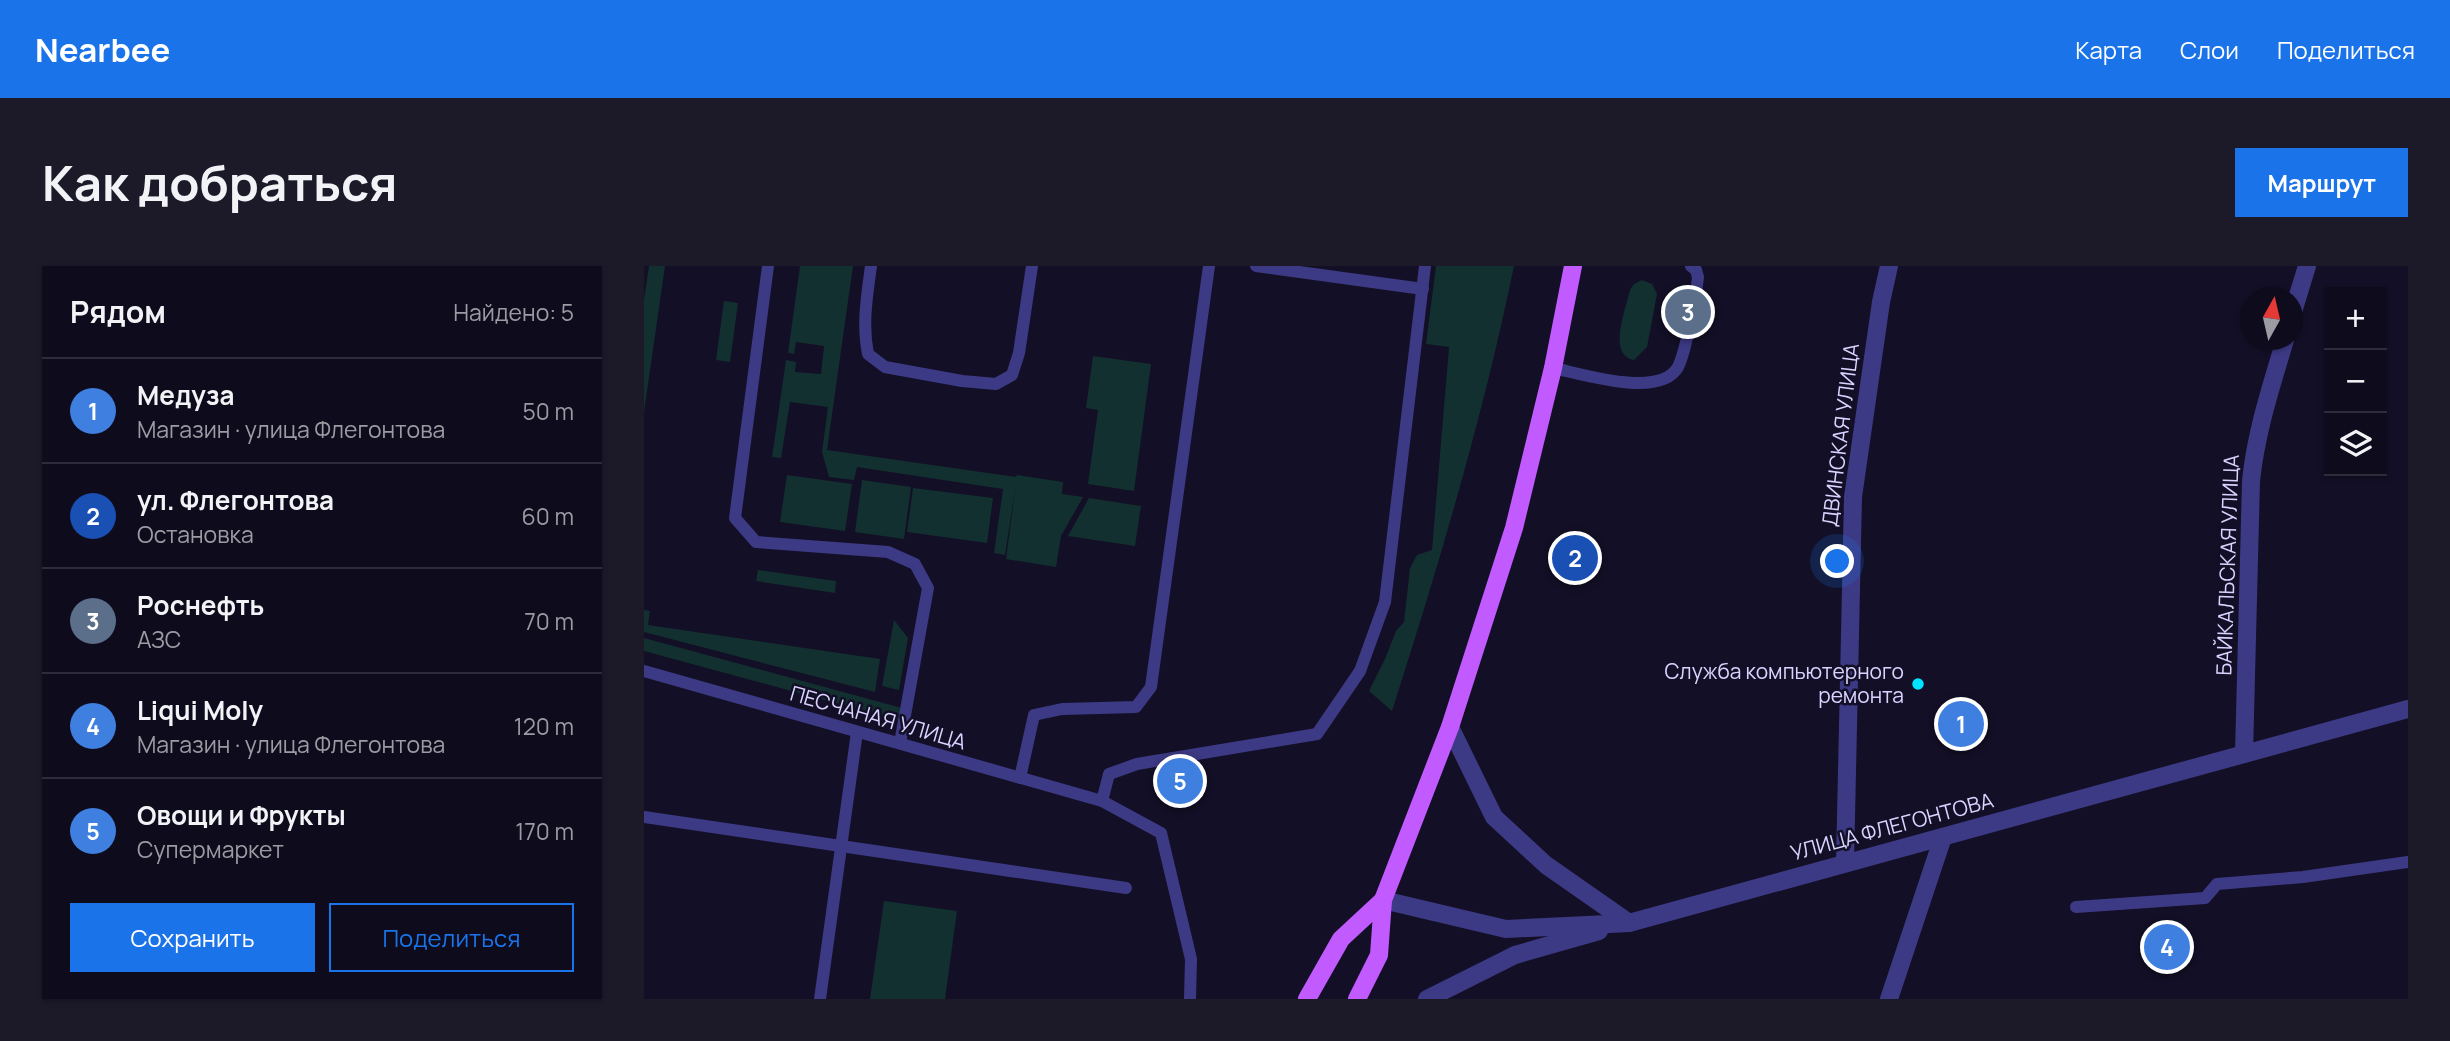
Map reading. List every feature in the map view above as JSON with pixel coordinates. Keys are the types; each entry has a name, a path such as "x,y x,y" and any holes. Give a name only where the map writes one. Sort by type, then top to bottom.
{"main road":[{"path":"1357,999 1379,956 1383,900 1450,727 1514,528 1553,368 1573,266"},
{"path":"1307,999 1340,939 1383,900"}],"street":[{"name":"ДВИНСКАЯ УЛИЦА","path":"1845,863 1853,497 1881,302 1889,266"},
{"path":"2301,287 2307,266"},
{"name":"БАЙКАЛЬСКАЯ УЛИЦА","path":"2244,754 2251,481 2260,424 2282,350"},
{"name":"УЛИЦА ФЛЕГОНТОВА","path":"1383,900 1506,929 1629,923 2408,709"},
{"path":"1450,727 1494,817 1546,865 1629,923"},
{"path":"1889,999 1943,837"},
{"path":"1427,999 1515,955 1629,923"}],"lane":[{"path":"768,266 735,518 756,542 888,552 915,564 928,588 900,743"},
{"path":"871,266 864,313 864,335 868,354 886,367 962,381 996,384 1012,374 1019,353 1032,266"},
{"path":"1020,778 1034,715 1062,709 1136,708 1151,687 1209,266"},
{"path":"1256,266 1423,289"},
{"path":"1102,801 1110,774 1138,764 1317,734 1360,671 1385,602 1424,266"},
{"path":"1553,368 1630,383 1662,381 1677,369 1687,334 1698,277 1691,266"},
{"name":"ПЕСЧАНАЯ УЛИЦА","path":"644,671 1102,801 1161,833 1191,959 1190,999"},
{"path":"820,999 857,732"},
{"path":"644,817 1126,888"},
{"path":"2076,907 2205,898 2217,884 2303,877 2408,862"}],"green space":[{"path":"649,266 665,266 644,412 644,300"},
{"path":"800,266 853,266 827,450 1063,482 1062,494 1083,497 1061,536 1056,567 1006,559 1016,484 1005,555 994,553 1003,489 857,467 854,480 829,477 822,452 828,407 790,402 781,458 772,457 786,360 796,362 795,372 821,374 824,346 796,342 794,354 788,353"},
{"path":"1436,266 1514,266 1459,490 1392,711 1369,691 1396,631 1404,622 1410,568 1417,555 1432,550 1449,347 1426,344"},
{"path":"1642,280 1652,284 1657,294 1647,347 1634,360 1621,350 1620,330 1630,290"},
{"path":"724,301 738,303 730,362 716,360"},
{"path":"1093,356 1151,364 1134,491 1088,484 1098,410 1086,408"},
{"path":"787,475 852,484 845,531 780,522"},
{"path":"862,480 911,487 904,539 855,532"},
{"path":"913,488 993,498 987,543 907,532"},
{"path":"1089,498 1141,506 1135,546 1068,536"},
{"path":"758,570 836,581 835,593 756,581"},
{"path":"644,610 650,611 648,625 880,659 875,692 644,632"},
{"path":"894,620 908,638 899,690 882,686"},
{"path":"644,638 902,708 898,720 644,651"},
{"path":"884,901 957,911 945,999 870,999"}],"place":[{"name":"Роснефть","path":"1688,312"},
{"name":"ул. Флегонтова","path":"1575,558"},
{"name":"Служба компьютерного ремонта","path":"1918,684"},
{"name":"Медуза","path":"1961,724"},
{"name":"Овощи и Фрукты","path":"1180,781"},
{"name":"Liqui Moly","path":"2167,947"}]}
